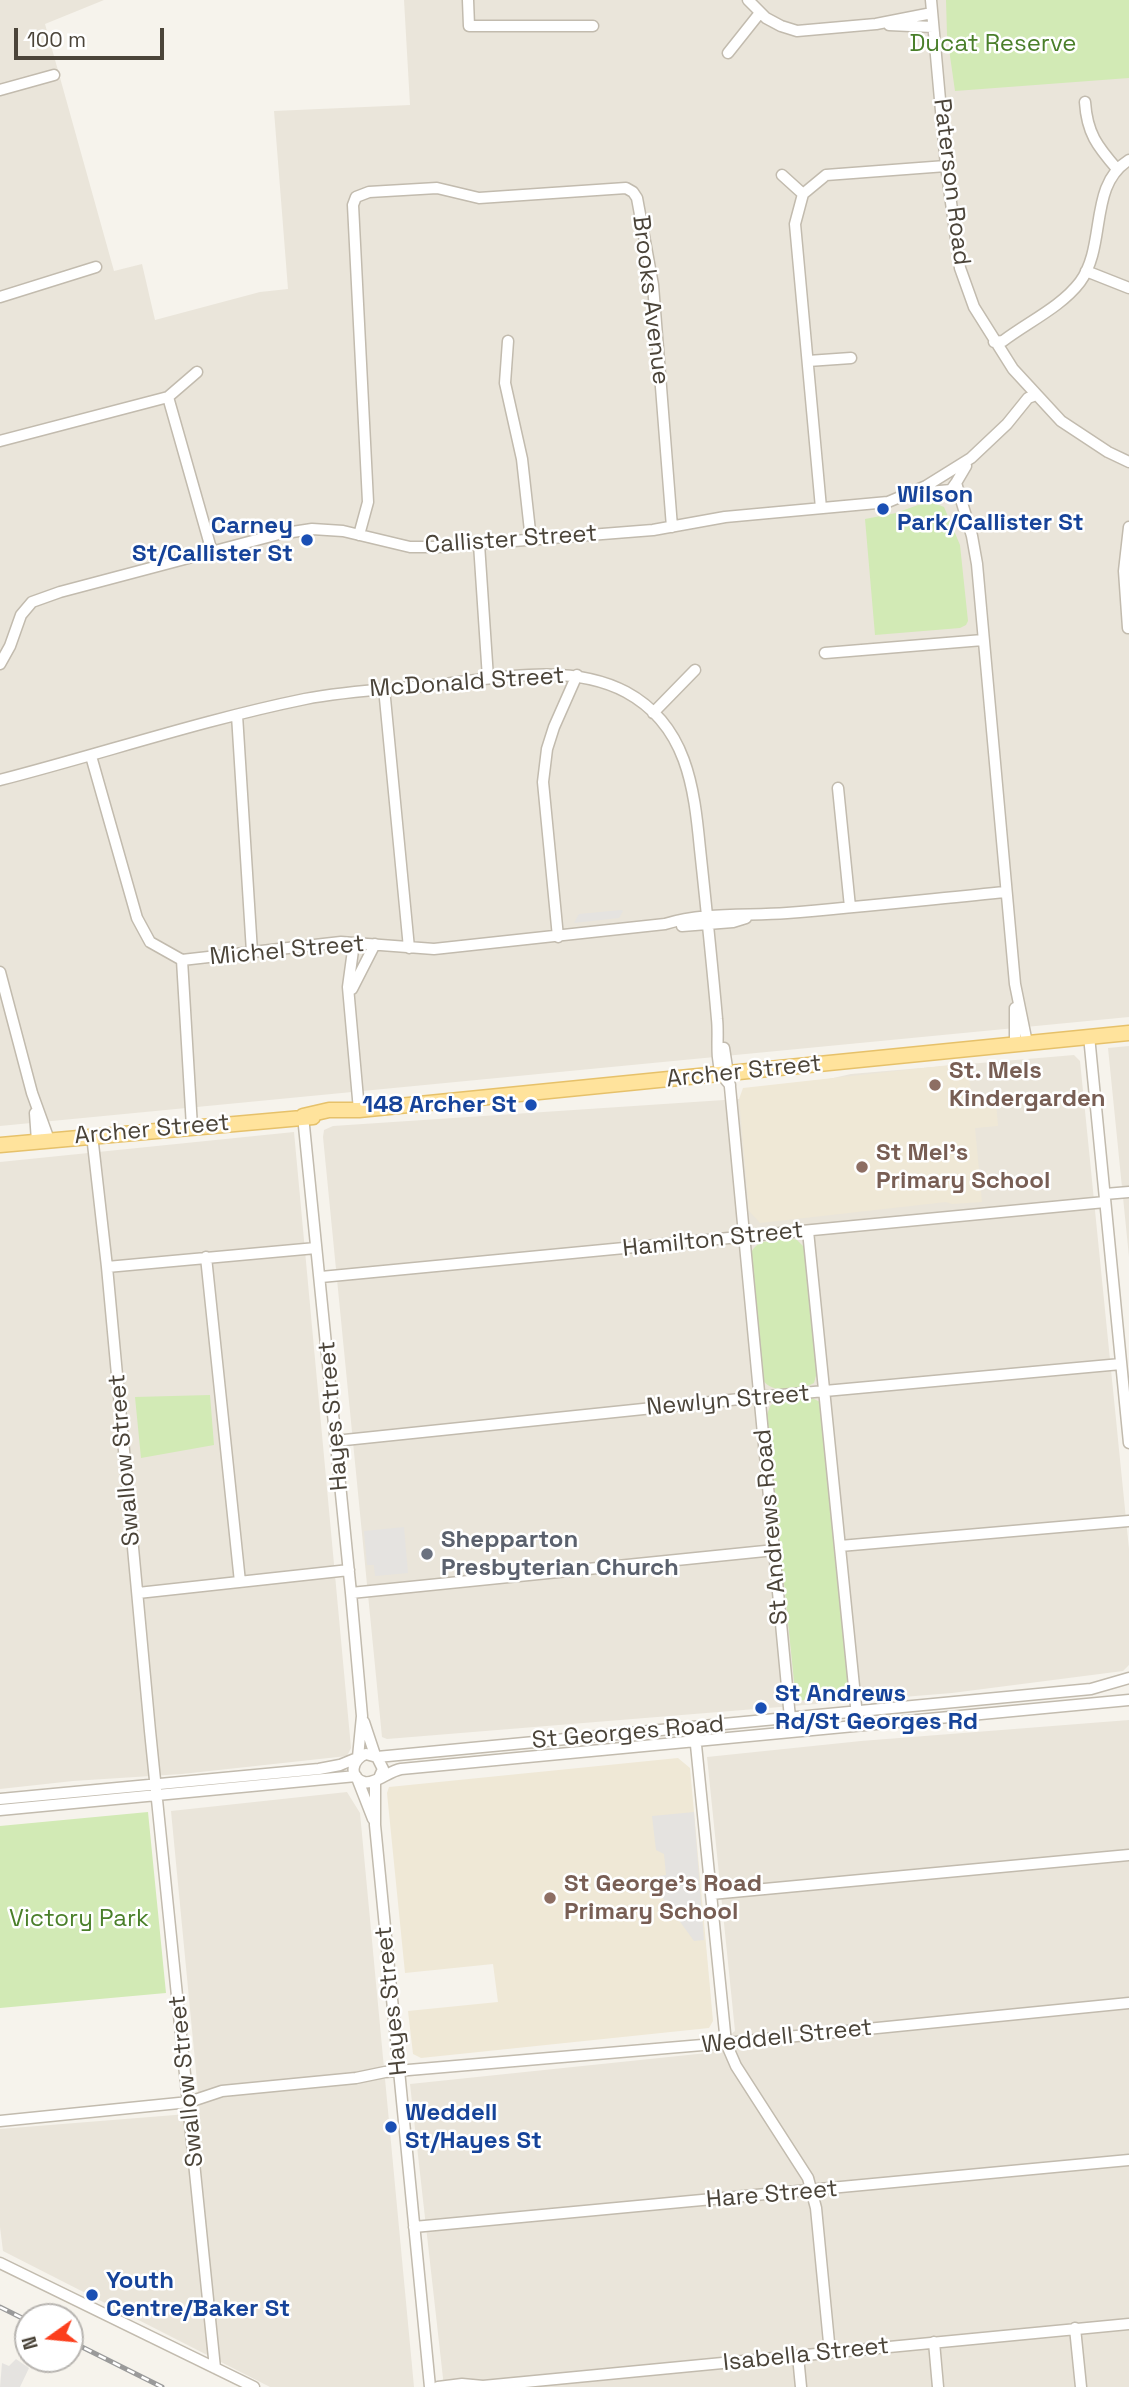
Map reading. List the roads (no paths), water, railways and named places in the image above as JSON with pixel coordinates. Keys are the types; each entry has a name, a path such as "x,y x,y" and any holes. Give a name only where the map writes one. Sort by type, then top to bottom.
{"main road":[{"name":"Archer Street","path":"0,1145 303,1116 328,1110 359,1110 727,1077 1129,1033"}],"street":[{"path":"468,0 469,26 593,26"},
{"path":"748,0 759,14 797,31 876,24 932,13"},
{"name":"Paterson Road","path":"931,0 946,166 960,268 974,307 1013,369 1061,421 1108,453 1129,462"},
{"path":"727,53 759,14"},
{"path":"876,24 933,27"},
{"path":"0,90 54,75"},
{"path":"1085,102 1086,121 1096,145 1117,169"},
{"path":"994,342 1000,335 1026,323 1064,298 1079,283 1095,251 1101,203 1107,185 1117,169 1129,160"},
{"path":"821,508 794,224 803,194 826,175 946,166"},
{"path":"782,175 803,194"},
{"name":"Brooks Avenue","path":"359,535 368,502 353,205 356,197 369,192 438,188 479,198 626,188 633,192 637,198 653,285 672,527"},
{"path":"0,297 96,267"},
{"path":"1086,271 1129,288"},
{"path":"508,341 505,383 522,459 531,540"},
{"path":"808,360 850,358"},
{"path":"0,440 168,397 197,372"},
{"name":"Callister Street","path":"0,664 10,646 21,615 32,602 60,592 279,534 312,529 343,531 410,547 479,544 672,527 724,517 888,502 950,479 1007,424 1028,398 1037,395"},
{"path":"168,397 212,552"},
{"path":"966,519 939,482 950,479 966,519 977,564 1021,1044"},
{"name":"Callister Street","path":"902,497 944,490"},
{"path":"1128,628 1124,571 1129,527"},
{"path":"479,544 488,678"},
{"path":"825,653 983,640"},
{"path":"653,713 695,670"},
{"name":"McDonald Street","path":"0,780 237,715 306,699 488,678 559,674 592,678 626,692 653,713 673,737 689,771 695,802 718,1025 727,1077"},
{"path":"558,937 543,782 547,749 554,727 578,675"},
{"path":"384,688 409,948"},
{"path":"237,715 251,953"},
{"name":"Michel Street","path":"91,756 136,918 150,942 182,960 318,944 355,943 434,949 558,937 665,924 682,919 707,920 732,914 752,916 1006,891"},
{"path":"838,788 850,907"},
{"path":"355,943 348,998 359,1110"},
{"path":"348,998 375,944"},
{"path":"182,960 192,1127"},
{"path":"0,972 43,1140"},
{"path":"1089,1037 1129,1443"},
{"name":"St Andrews Road","path":"727,1077 790,1718"},
{"name":"Hayes Street","path":"303,1116 362,1716 358,1758"},
{"name":"Swallow Street","path":"92,1135 215,2368"},
{"name":"Hamilton Street","path":"321,1278 743,1238 1105,1198 1129,1192"},
{"path":"808,1231 858,1726"},
{"path":"107,1266 316,1248"},
{"path":"206,1257 240,1582"},
{"name":"Newlyn Street","path":"335,1441 760,1397 1121,1364"},
{"path":"840,1546 1129,1521"},
{"path":"351,1593 775,1550"},
{"path":"138,1593 349,1570"},
{"name":"St Georges Road","path":"376,1756 1091,1689 1129,1678"},
{"path":"1013,1696 1014,1710"},
{"name":"St Georges Road","path":"377,1780 387,1772 409,1768 1129,1700"},
{"name":"Hayes Street","path":"362,1716 376,1756"},
{"path":"777,1719 778,1733"},
{"path":"694,1727 726,2043 736,2066 806,2174 812,2191 831,2353"},
{"path":"533,1742 535,1756"},
{"path":"440,1751 441,1765"},
{"path":"0,1800 35,1801 86,1797 323,1773 356,1777 365,1783 377,1780 382,1765 376,1756 366,1754 323,1773"},
{"path":"408,1755 409,1768"},
{"path":"356,1777 353,1767 358,1758"},
{"name":"Hayes Street","path":"356,1777 375,1825"},
{"name":"Hayes Street","path":"377,1780 375,1825 430,2387"},
{"path":"0,1810 35,1801"},
{"path":"711,1894 1129,1855"},
{"name":"Weddell Street","path":"0,2121 189,2102 222,2091 399,2074 437,2073 444,2069 1129,2003"},
{"name":"Hare Street","path":"414,2227 1129,2160"},
{"path":"0,2263 254,2387"},
{"name":"Isabella Street","path":"438,2387 462,2384 534,2384 1129,2324"},
{"path":"1075,2329 1081,2387"},
{"path":"934,2342 939,2387"},
{"path":"798,2356 801,2387"}],"railway":[{"path":"0,2307 14,2314"},
{"path":"84,2348 162,2387"}],"place":[{"name":"Wilson Park/Callister St","path":"883,509"},
{"name":"Carney St/Callister St","path":"307,540"},
{"name":"St. Mels Kindergarden","path":"935,1085"},
{"name":"148 Archer St","path":"531,1105"},
{"name":"St Mel's Primary School","path":"862,1167"},
{"name":"Shepparton Presbyterian Church","path":"427,1554"},
{"name":"St Andrews Rd/St Georges Rd","path":"761,1708"},
{"name":"St George's Road Primary School","path":"550,1898"},
{"name":"Weddell St/Hayes St","path":"391,2127"},
{"name":"Youth Centre/Baker St","path":"92,2295"}],"park label":[{"name":"Ducat Reserve","path":"993,44"},
{"name":"Victory Park","path":"79,1919"}]}
